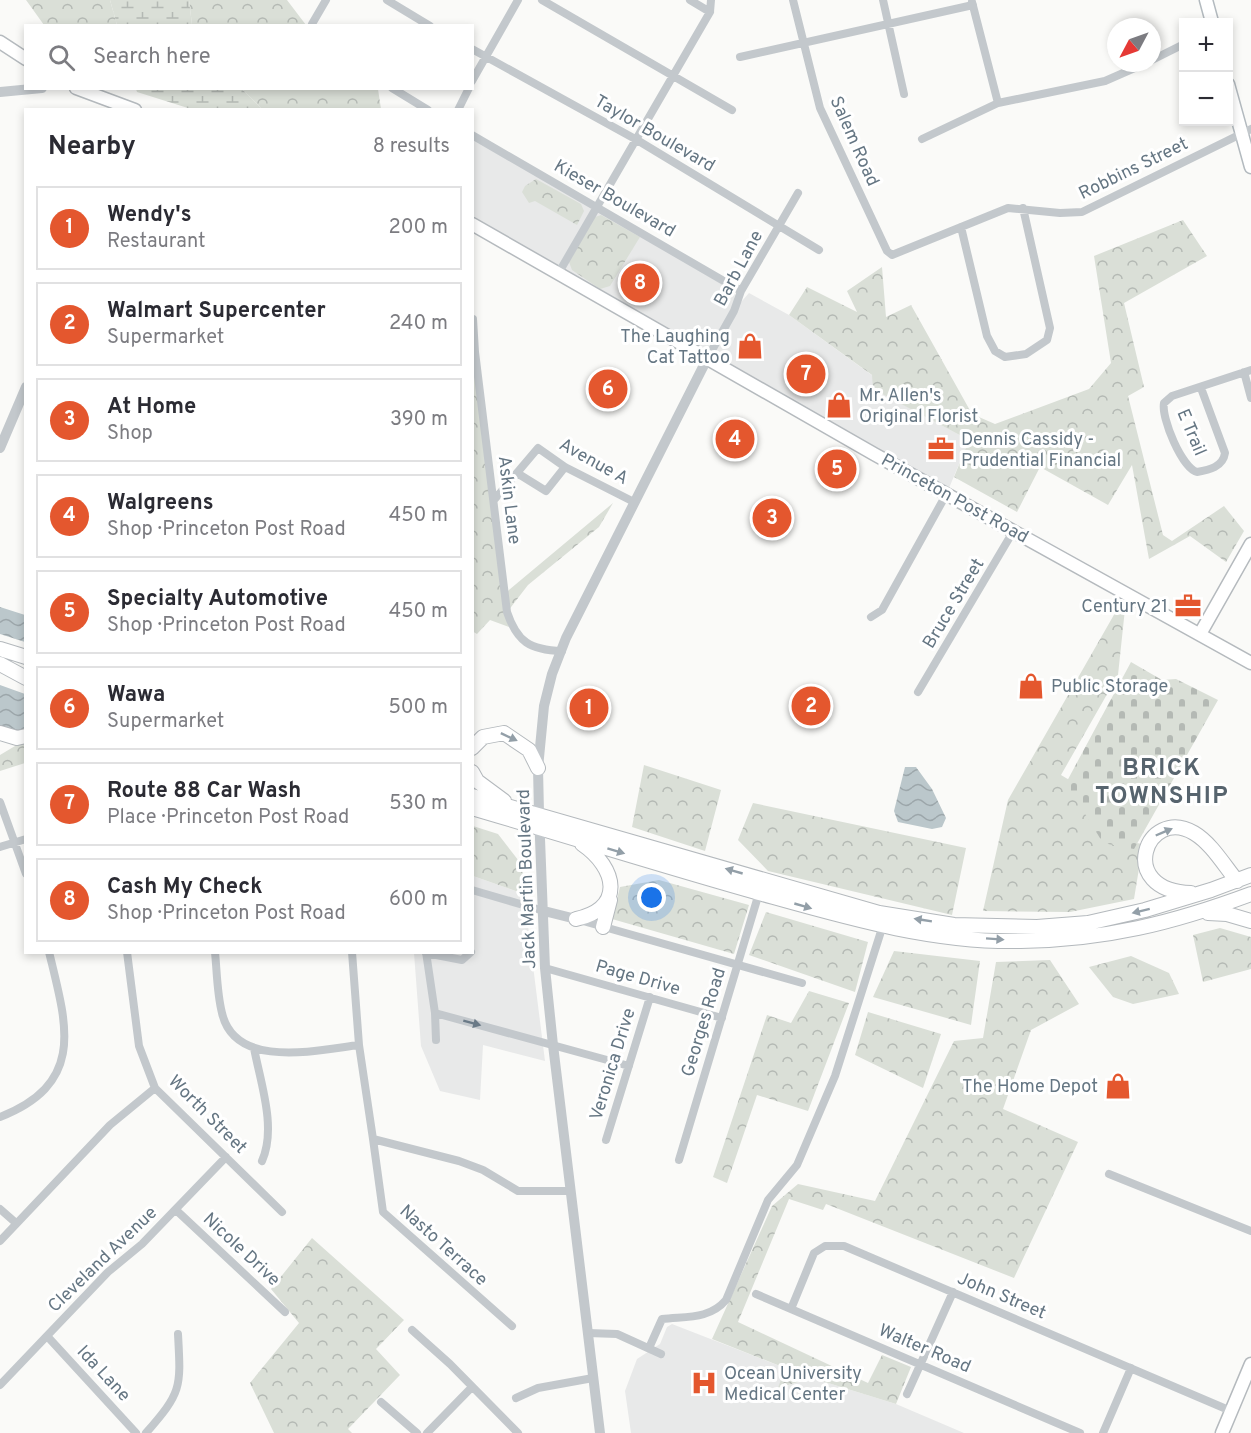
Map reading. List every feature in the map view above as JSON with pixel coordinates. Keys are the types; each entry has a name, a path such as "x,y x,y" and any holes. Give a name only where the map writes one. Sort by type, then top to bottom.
{"highway":[{"path":"0,649 24,656"},
{"path":"0,663 24,669"},
{"path":"0,663 24,677"},
{"path":"0,733 17,738 24,736"},
{"path":"474,746 483,737 504,733 529,750 538,768"},
{"path":"474,774 488,790 513,807"},
{"path":"474,797 539,813 879,913 954,925 1037,927 1088,923 1144,910 1211,890 1251,875"},
{"path":"474,809 844,917 944,936 1020,941 1137,930 1251,895"},
{"path":"1211,890 1176,892 1155,882 1146,869 1145,854 1154,836 1174,828 1194,833 1207,843 1237,880"},
{"path":"570,837 596,854 606,868 611,882 611,895 603,927"},
{"path":"576,919 595,912 611,895"},
{"path":"1197,913 1227,914 1251,921"}],"main road":[{"path":"1206,0 1211,18"},
{"path":"0,42 24,58"},
{"path":"81,90 130,108"},
{"path":"1233,97 1246,131 1251,167"},
{"name":"Princeton Post Road","path":"474,225 947,494 1251,663"},
{"path":"1200,633 1251,544"},
{"path":"1237,880 1251,895"},
{"path":"1222,1433 1251,1364"}],"street":[{"path":"312,24 326,0"},
{"path":"387,0 427,24"},
{"path":"474,77 518,0"},
{"path":"542,0 732,110"},
{"path":"690,0 710,12"},
{"path":"558,274 710,12 711,0"},
{"name":"Salem Road","path":"793,0 823,116 890,254"},
{"path":"883,0 904,94"},
{"path":"740,57 972,2 998,103"},
{"path":"1161,56 1179,47"},
{"name":"Taylor Boulevard","path":"474,50 637,140 819,250"},
{"path":"922,139 998,103 1105,81 1126,72"},
{"path":"0,92 24,90"},
{"path":"395,90 425,108"},
{"path":"459,108 467,90"},
{"name":"Robbins Street","path":"890,254 896,255 998,210 1023,208 1060,213 1082,212 1246,131"},
{"name":"Kieser Boulevard","path":"474,136 741,291"},
{"name":"Barb Lane","path":"707,358 734,311 741,291 798,193"},
{"path":"961,227 991,344 995,351 1005,357 1026,354 1047,340 1050,328 1023,208"},
{"name":"Askin Lane","path":"474,328 507,612 514,632 534,646 562,651"},
{"name":"Jack Martin Boulevard","path":"600,1433 545,968 538,768 544,706 552,674 562,651 707,358"},
{"path":"1201,388 1247,371 1251,398"},
{"name":"E Trail","path":"1201,388 1225,453 1224,459 1211,469 1197,472 1184,462 1163,409 1167,400 1201,388"},
{"path":"0,448 24,392"},
{"name":"Avenue A","path":"517,473 538,448 565,467 634,502"},
{"path":"494,500 517,473 546,491 565,467"},
{"path":"871,617 882,609 947,494"},
{"name":"Bruce Street","path":"918,692 1014,530"},
{"path":"0,802 24,869"},
{"path":"0,847 24,840"},
{"path":"474,891 802,983"},
{"name":"Georges Road","path":"679,1160 759,893"},
{"path":"649,1348 662,1318 702,1316 719,1308 726,1300 768,1200 797,1165 835,1076 883,926"},
{"path":"0,1117 26,1107 54,1078 60,1066 64,1029 60,998 49,954"},
{"name":"Worth Street","path":"127,954 140,1046 155,1088 282,1212"},
{"path":"215,954 222,1015 240,1040 254,1048 284,1054 358,1045"},
{"name":"Nasto Terrace","path":"352,954 358,1045 383,1212 512,1326"},
{"path":"426,954 435,1013 436,1040"},
{"path":"431,954 462,960 469,954"},
{"name":"Page Drive","path":"545,968 722,1018"},
{"name":"Veronica Drive","path":"606,1140 650,998"},
{"path":"435,1013 629,1066"},
{"path":"254,1048 267,1122 267,1141 262,1161"},
{"path":"0,1241 110,1125 155,1088"},
{"path":"373,1139 459,1161 483,1170 518,1191 570,1191"},
{"name":"Cleveland Avenue","path":"0,1385 108,1272 142,1244 226,1157"},
{"path":"1108,1174 1251,1231"},
{"path":"0,1209 16,1223"},
{"name":"Nicole Drive","path":"176,1209 285,1312"},
{"name":"John Street","path":"791,1308 814,1252 832,1244 844,1246 1231,1411"},
{"path":"907,1394 953,1292"},
{"name":"Walter Road","path":"756,1294 1080,1433"},
{"path":"412,1330 518,1433"},
{"path":"146,1433 177,1394 180,1380 178,1334"},
{"path":"588,1334 616,1335 661,1354"},
{"name":"Ida Lane","path":"47,1336 136,1433"},
{"path":"1103,1433 1131,1368"},
{"path":"516,1398 538,1388 593,1378"},
{"path":"427,1433 472,1387"},
{"path":"381,1402 417,1433"}],"shaded area":[{"path":"474,136 735,292 734,310 749,293 789,315 873,376 874,389 969,440 947,493 474,224"},
{"path":"474,876 524,894 545,1061 483,1045 480,1100 440,1091 421,1046 414,954 474,954"},
{"name":"Ocean University Medical Center","path":"672,1324 785,1368 779,1388 812,1378 896,1404 964,1433 631,1433 625,1391 637,1359 660,1344 667,1327"}],"green space":[{"path":"26,0 110,0 117,24 43,24"},
{"path":"110,0 189,0 192,24 117,24"},
{"path":"189,0 287,0 305,24 192,24"},
{"path":"136,90 243,90 261,108 188,108"},
{"path":"243,90 378,90 381,108 261,108"},
{"path":"536,179 581,204 584,211 577,225 535,201 529,203 522,192 525,186"},
{"path":"601,215 640,237 610,286 600,289 572,270 569,262 595,217"},
{"path":"1183,220 1207,256 1124,303 1144,387 1128,396 1163,535 1172,541 1224,506 1244,531 1226,562 1190,536 1149,559 1132,465 1108,505 1040,467 1017,512 954,477 969,440 873,389 872,375 789,315 807,287 857,312 847,291 882,267 886,317 911,305 972,414 995,424 1089,389 1111,363 1094,256"},
{"path":"474,348 503,595 613,503 599,527 528,585 505,615 509,627 490,620 477,634 474,632"},
{"path":"1119,606 1125,609 1118,675 1061,775 1101,799 1104,838 1143,844 1134,899 1070,912 983,911 1008,800"},
{"path":"1131,662 1162,680 1176,679 1218,700 1134,849 1103,843 1066,783"},
{"path":"24,741 24,763 0,771 0,755"},
{"path":"644,765 721,790 705,851 632,827"},
{"path":"753,803 966,848 952,915 768,871 738,840"},
{"path":"474,826 498,834 522,865 524,894 474,876"},
{"path":"659,880 749,905 734,954 612,919 620,887"},
{"path":"766,912 868,942 855,992 749,955"},
{"path":"1220,928 1251,937 1251,969 1203,982 1193,935"},
{"path":"894,951 980,961 971,1025 873,997"},
{"path":"1131,956 1169,973 1179,994 1133,1004 1113,997 1089,967"},
{"path":"1050,960 1079,1004 1031,1030 1003,1109 1078,1142 1014,1278 826,1204 823,1210 789,1199 738,1322 868,1383 882,1355 911,1367 896,1404 812,1378 778,1388 785,1368 712,1339 772,1206 798,1184 875,1201 954,1041 983,1038 996,962"},
{"path":"809,991 849,1003 808,1111 757,1095 727,1183 713,1177 767,1015 791,1023"},
{"path":"868,1012 941,1034 923,1088 855,1055"},
{"path":"312,1238 404,1320 376,1349 400,1375 348,1429 352,1433 274,1433 250,1383 299,1323 271,1289"}],"water":[{"path":"0,607 24,615 24,642 0,634"},
{"path":"0,685 24,694 24,731 15,732 0,728"},
{"path":"905,767 916,767 932,789 946,818 942,827 932,829 898,822 894,811"}],"place":[{"name":"Cash My Check","path":"640,283"},
{"name":"The Laughing Cat Tattoo","path":"750,346"},
{"name":"Route 88 Car Wash","path":"806,374"},
{"name":"Wawa","path":"608,389"},
{"name":"Mr. Allen's Original Florist","path":"839,405"},
{"name":"Walgreens","path":"735,439"},
{"name":"Dennis Cassidy - Prudential Financial","path":"941,449"},
{"name":"Specialty Automotive","path":"837,469"},
{"name":"At Home","path":"772,518"},
{"name":"Century 21","path":"1188,606"},
{"name":"Public Storage","path":"1031,686"},
{"name":"Walmart Supercenter","path":"811,706"},
{"name":"Wendy's","path":"589,708"},
{"name":"The Home Depot","path":"1118,1086"},
{"name":"Ocean University Medical Center","path":"704,1383"}],"district":[{"name":"BRICK TOWNSHIP","path":"1162,781"}]}
